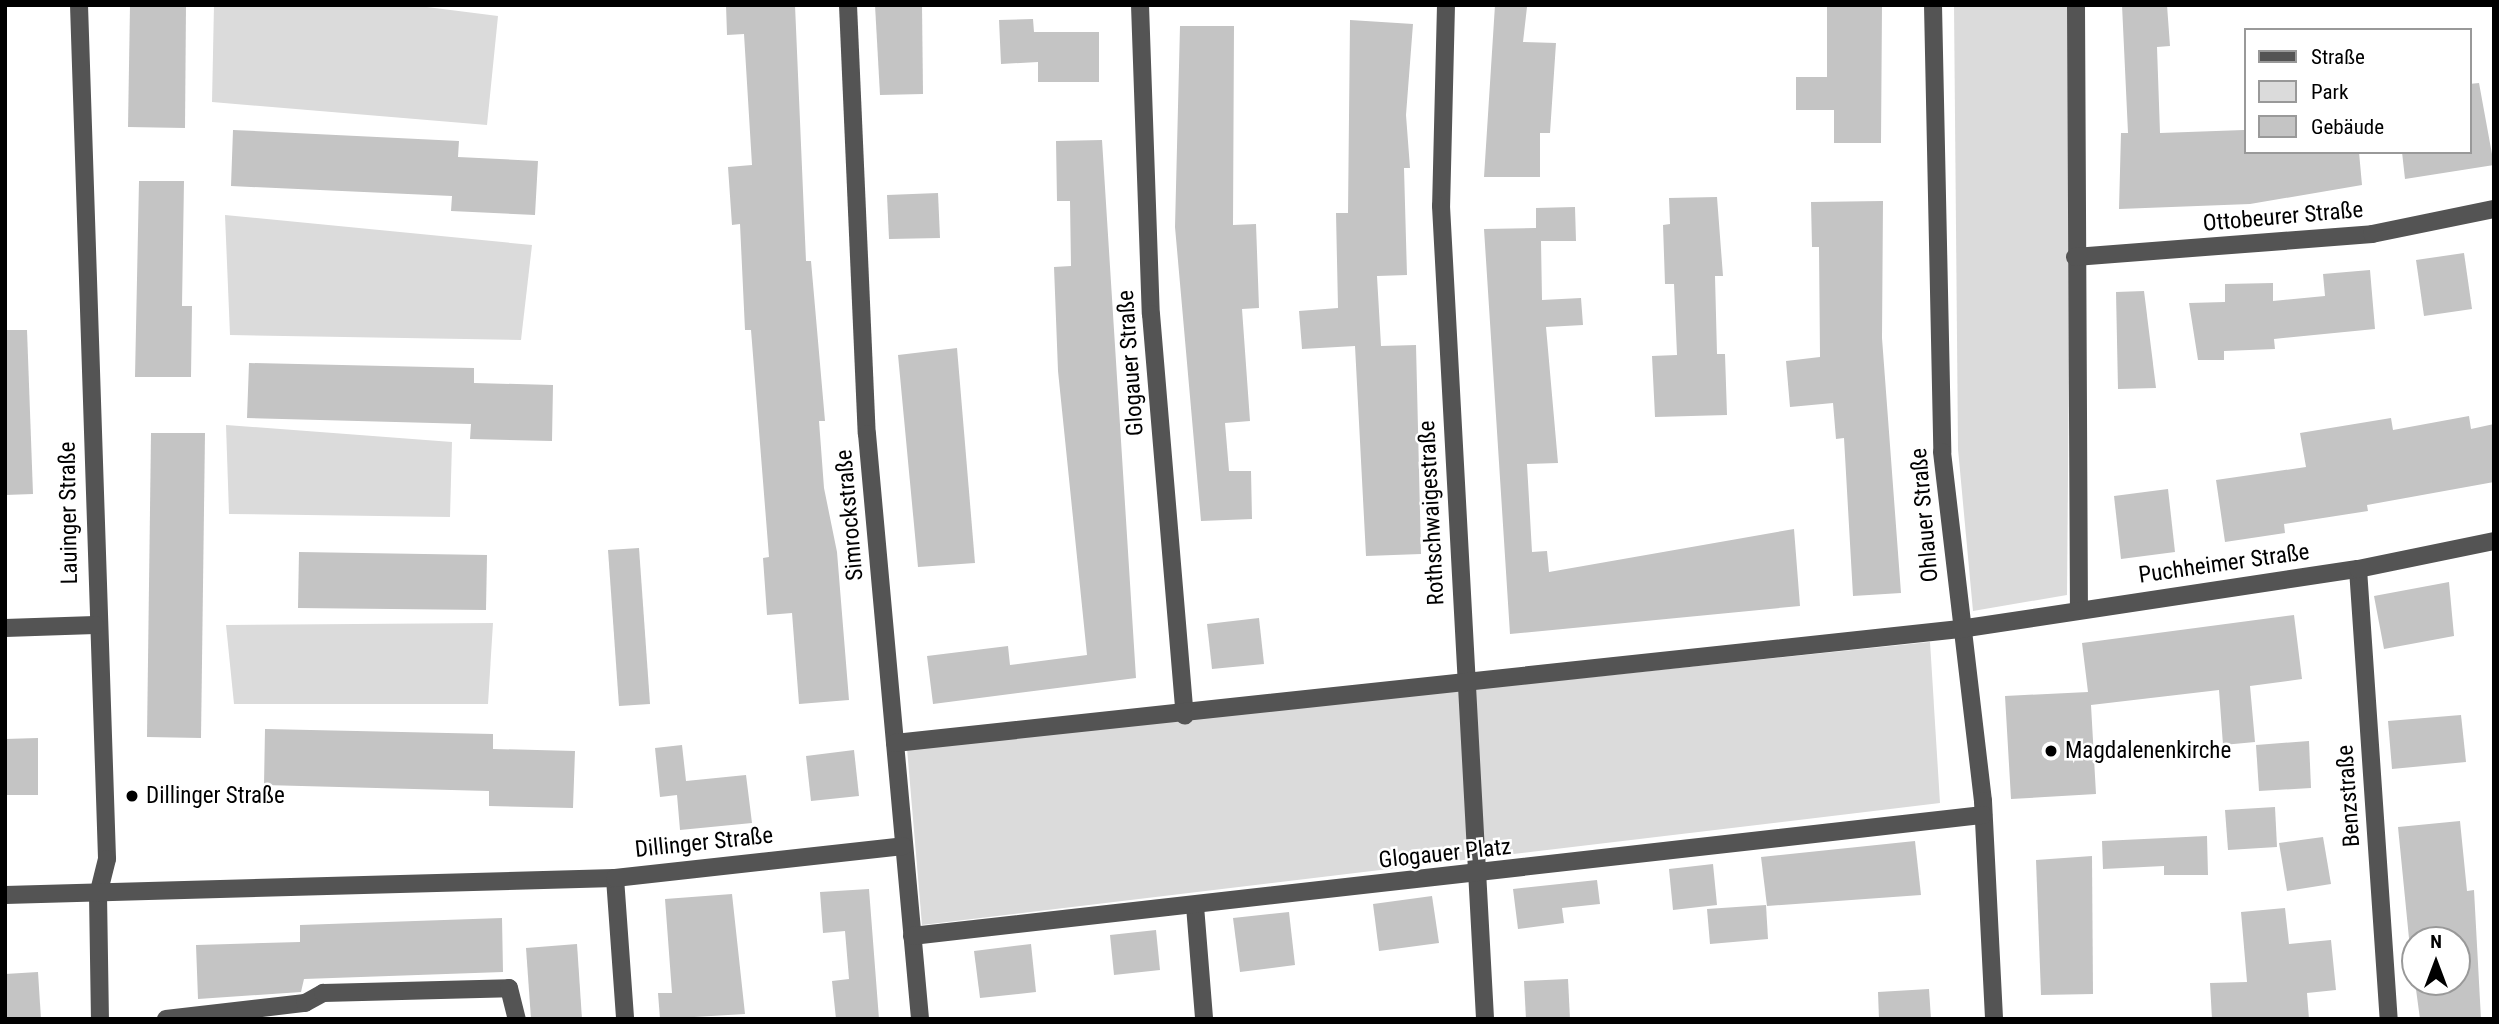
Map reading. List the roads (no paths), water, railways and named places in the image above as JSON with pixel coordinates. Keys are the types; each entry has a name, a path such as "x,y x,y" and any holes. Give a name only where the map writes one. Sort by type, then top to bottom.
{"street":[{"name":"Lauinger Straße","path":"79,5 95,625 107,859 98,894 100,1019"},
{"name":"Simrockstraße","path":"848,5 867,434 920,1019"},
{"name":"Glogauer Straße","path":"1140,5 1151,314 1185,716"},
{"name":"Rothschwaigestraße","path":"1446,5 1441,206 1473,875 1485,1019"},
{"name":"Ohlauer Straße","path":"1933,5 1942,452 1983,815 1994,1019"},
{"path":"2076,5 2075,257 2079,609"},
{"name":"Ottobeurer Straße","path":"2075,257 2372,234 2494,209"},
{"name":"Puchheimer Straße","path":"1960,629 2358,569 2494,541"},
{"name":"Benzstraße","path":"2358,569 2389,1019"},
{"path":"5,628 95,625"},
{"path":"895,743 1185,716 1960,629"},
{"name":"Glogauer Platz","path":"912,936 1473,875 1983,815"},
{"name":"Dillinger Straße","path":"5,895 615,878 903,846"},
{"path":"615,878 625,1019"},
{"path":"1195,906 1204,1019"},
{"path":"166,1019 305,1003 323,993 509,988 517,1019"}],"place":[{"name":"Magdalenenkirche","path":"2051,751"},
{"name":"Dillinger Straße","path":"132,796"}]}
